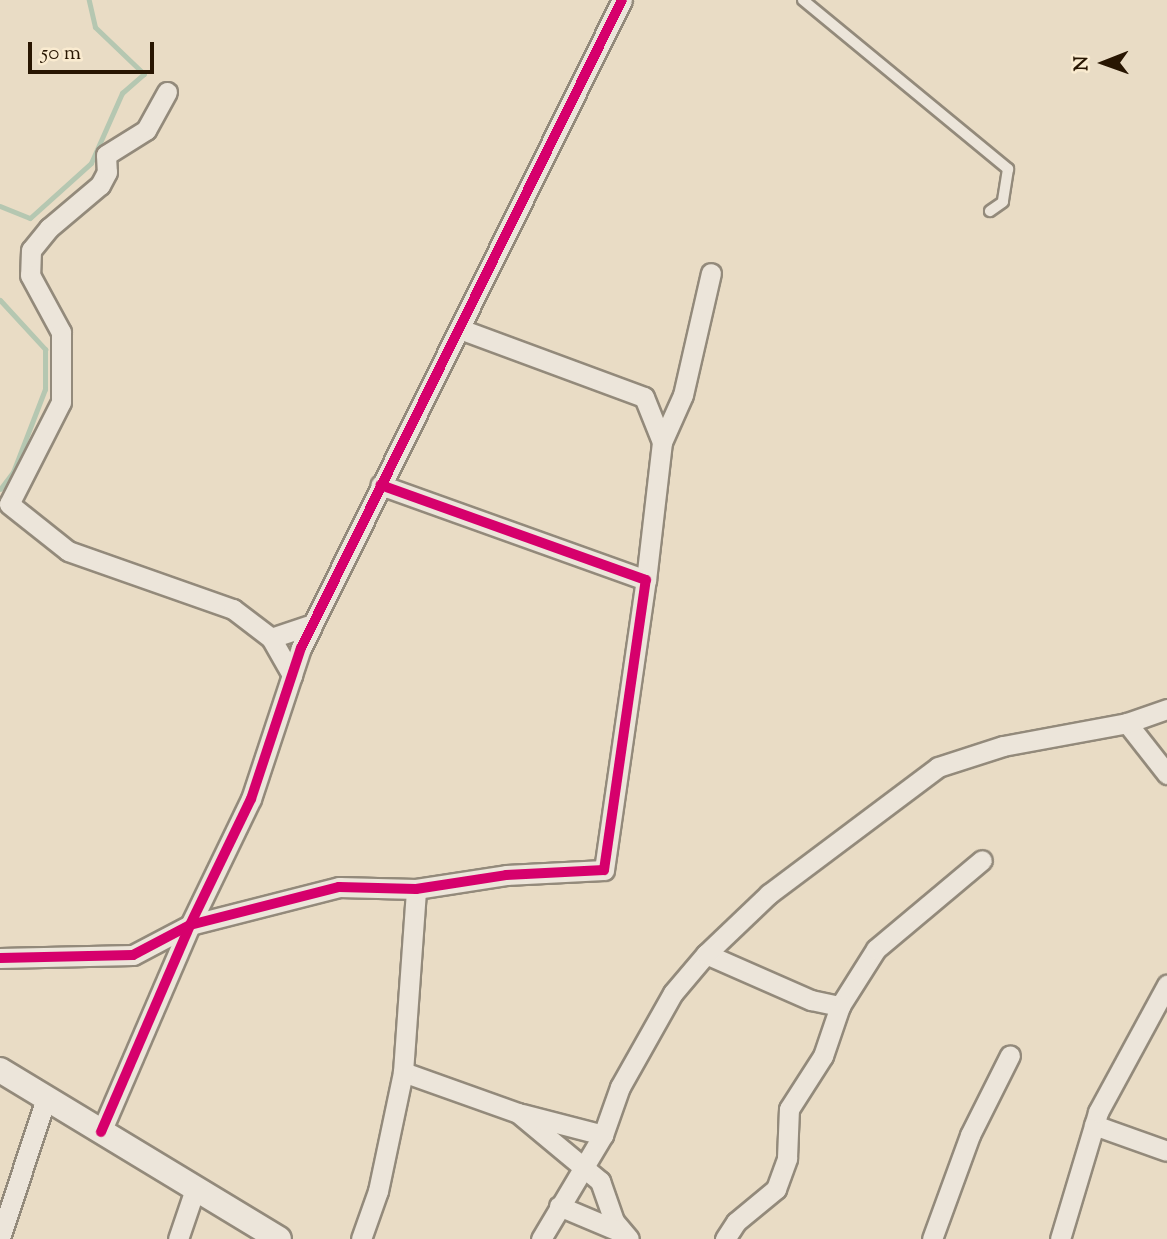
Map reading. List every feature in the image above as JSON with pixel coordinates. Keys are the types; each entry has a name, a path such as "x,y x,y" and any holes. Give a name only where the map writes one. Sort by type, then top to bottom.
{"street":[{"path":"101,1132 190,925 251,799 292,675 313,624 622,0"},
{"path":"167,92 146,130 106,155 107,172 100,184 49,228 31,250 30,275 61,332 61,402 9,504 68,551 123,573 213,598 271,638 292,675"},
{"path":"0,958 134,955 190,925 339,887 416,889 506,875 604,870 646,580 662,442 682,395 711,273"},
{"path":"460,330 644,397 682,395"},
{"path":"644,397 662,442"},
{"path":"381,485 646,580"},
{"path":"271,638 313,624"},
{"path":"541,1239 603,1135 620,1087 657,1019 706,954 769,894 939,766 1003,746 1127,723 1167,709"},
{"path":"1127,723 1167,774"},
{"path":"725,1239 736,1222 776,1189 787,1158 789,1109 823,1056 840,1006 876,949 982,860"},
{"path":"361,1239 378,1191 403,1072 416,889"},
{"path":"706,954 811,1000 840,1006"},
{"path":"1060,1239 1094,1125 1167,985"},
{"path":"932,1239 970,1135 1010,1055"},
{"path":"0,1070 279,1239"},
{"path":"403,1072 517,1113 603,1135"},
{"path":"0,1238 46,1098"},
{"path":"517,1113 582,1171 600,1181 614,1221 633,1238"},
{"path":"1094,1125 1167,1151"},
{"path":"178,1239 195,1189"},
{"path":"559,1206 633,1238"}],"lane":[{"path":"803,0 1008,169 1003,202 990,211"}],"waterway":[{"path":"0,206 30,218 91,163 122,93 144,74 95,27 89,0"},
{"path":"0,300 45,349 45,389 13,472 0,489"}],"cycle path":[{"path":"101,1132 190,925 251,799 301,648 622,0"},
{"path":"0,958 133,955 190,925 339,887 416,889 506,875 604,870 646,580 381,485"}]}
